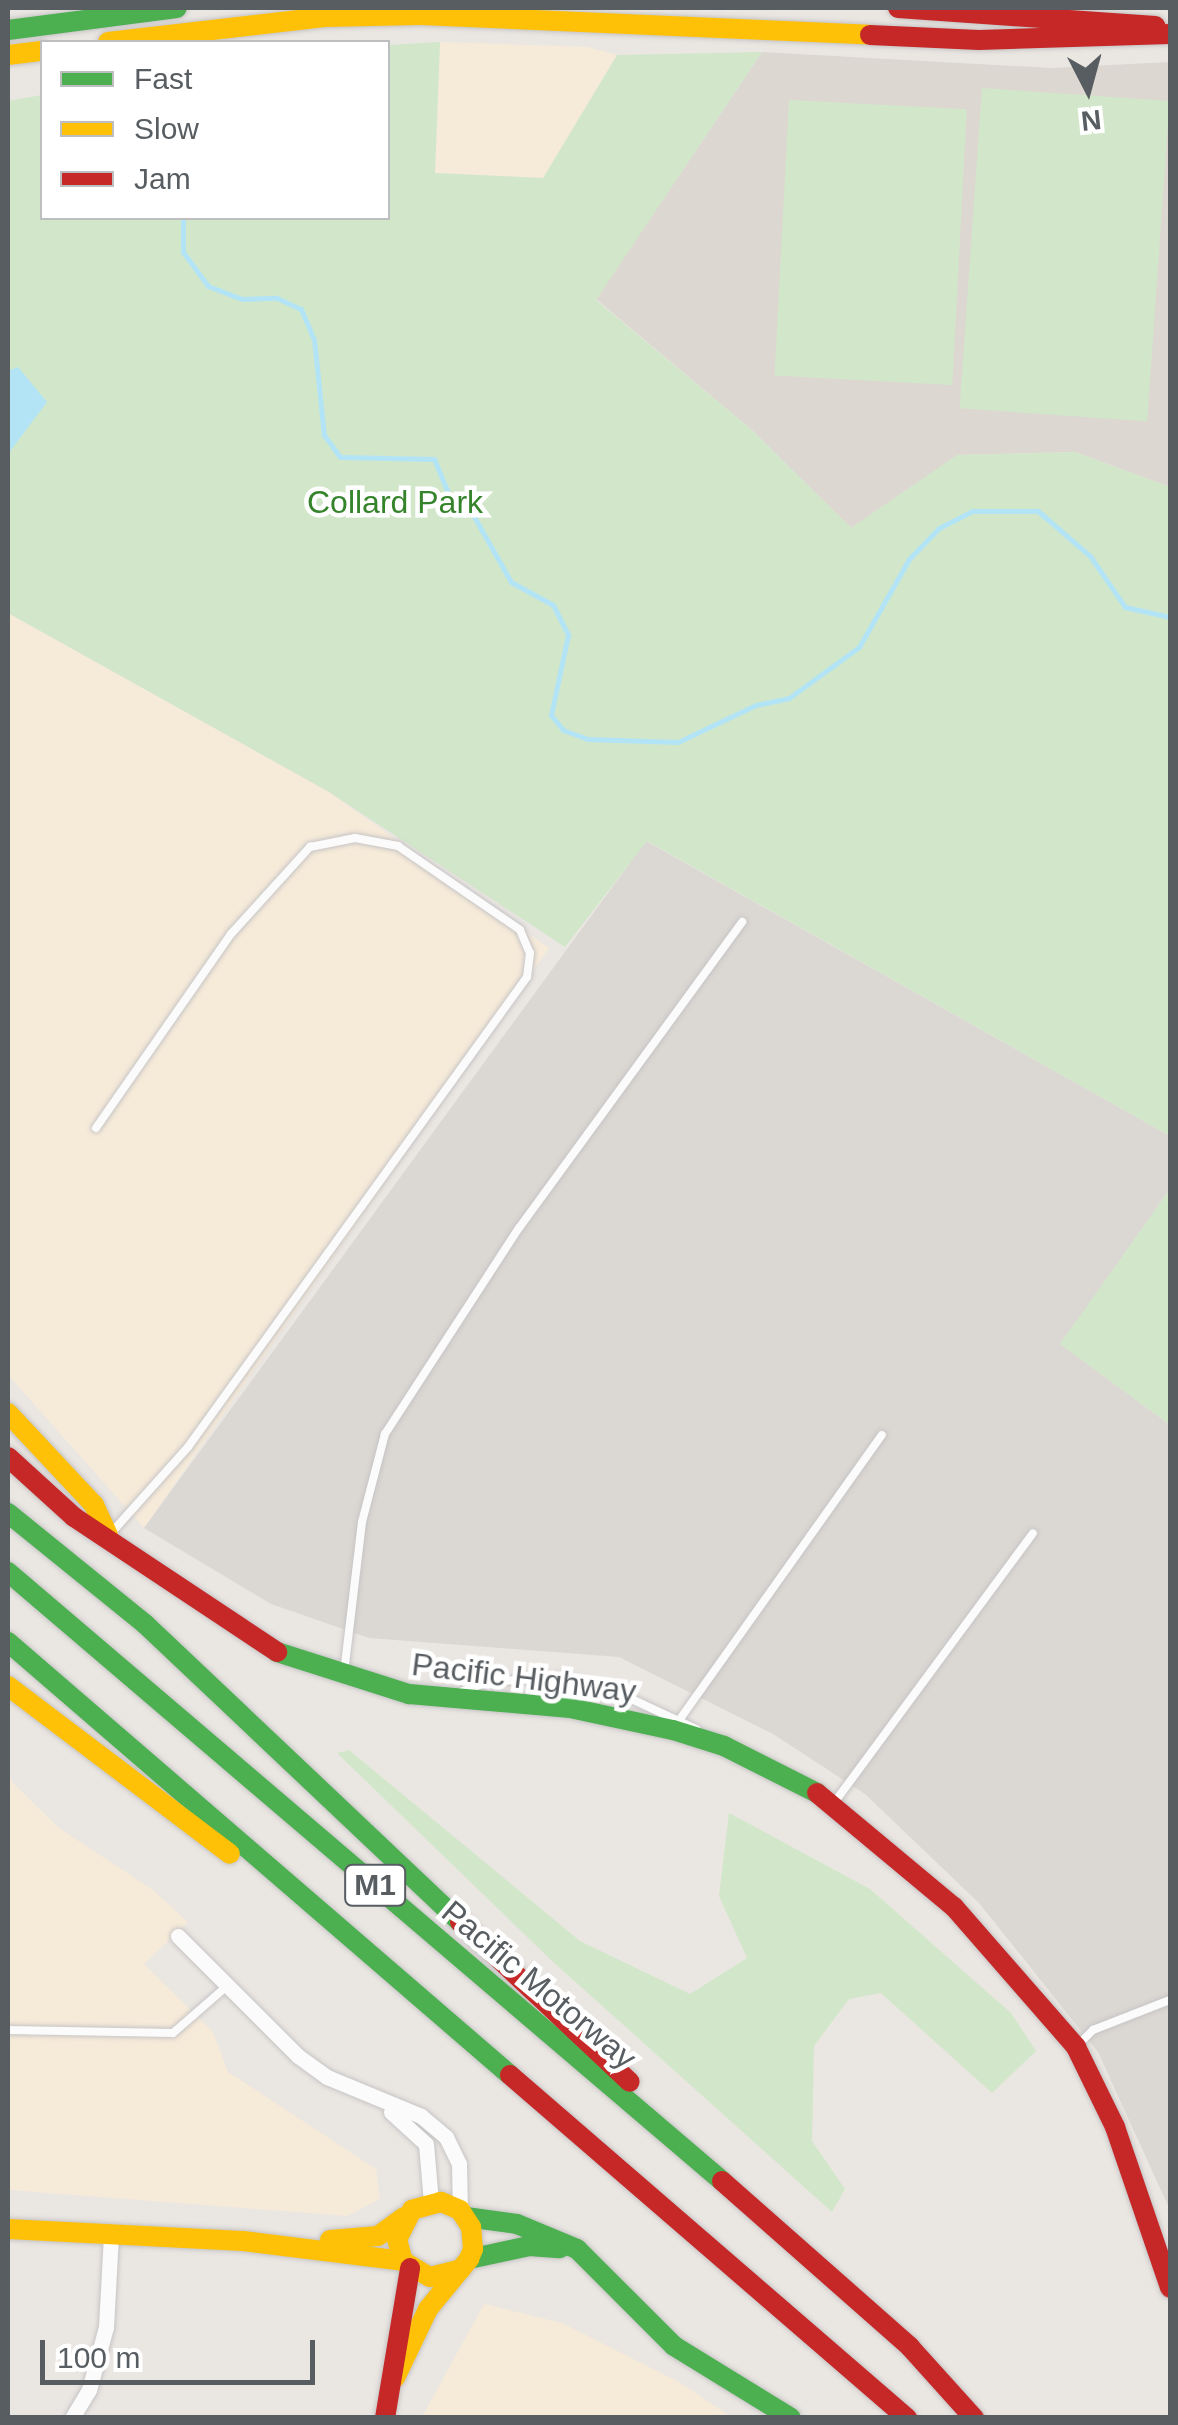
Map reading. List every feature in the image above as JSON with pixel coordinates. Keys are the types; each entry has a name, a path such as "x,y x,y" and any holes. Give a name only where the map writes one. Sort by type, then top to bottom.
{"main road":[{"path":"8,30 177,8"},
{"path":"898,8 1170,30"},
{"path":"128,40 325,17 420,15 728,14 996,40 1170,30"},
{"path":"8,55 40,51"},
{"name":"Pacific Highway","path":"8,1412 94,1505 108,1535"},
{"name":"Pacific Highway","path":"8,1457 74,1516 108,1535 237,1631 344,1677 408,1694 570,1708 676,1725 835,1802 954,1907 1076,2047 1115,2127 1170,2288"},
{"path":"8,1513 159,1637 593,2044 742,2198"},
{"name":"Pacific Motorway","path":"8,1572 742,2198 910,2347 974,2418"},
{"name":"M1","path":"8,1642 409,1984 907,2418"},
{"path":"8,1686 409,1984"},
{"path":"8,2229 242,2241 378,2236 430,2202 463,2214 516,2224 577,2249 674,2346 791,2418"},
{"path":"394,2378 428,2309 464,2264 474,2238 463,2214"},
{"path":"384,2418 394,2378 407,2265 397,2239 404,2217"},
{"path":"242,2241 407,2265 441,2278 464,2264 529,2246 577,2249"}],"street":[{"path":"178,1936 298,2056 410,2124 426,2144 430,2202"},
{"path":"360,2092 421,2116 446,2137 459,2164 463,2214"},
{"path":"72,2418 89,2390 106,2327 110,2234"}],"lane":[{"path":"96,1128 231,934 310,847 355,838 398,846 520,930 530,953 527,977 188,1447 108,1535"},
{"path":"344,1677 362,1522 386,1434 520,1228 742,922"},
{"path":"449,1696 488,1682 561,1678 612,1690 676,1725 882,1435"},
{"path":"835,1802 1033,1533"},
{"path":"8,2030 172,2033 227,1986"},
{"path":"1076,2047 1093,2030 1170,2000"}],"shaded area":[{"path":"440,42 588,47 617,55 544,178 435,173"},
{"path":"762,52 1051,68 1170,62 1170,487 1075,452 958,455 851,528 753,431 596,299"},
{"path":"8,613 329,792 549,948 144,1528 8,1375"},
{"path":"646,841 1170,1136 1170,1189 1061,1344 1170,1425 1170,2210 1098,2052 979,1903 865,1794 773,1734 619,1657 369,1638 271,1604 144,1528"},
{"path":"8,1751 11,1781 59,1828 153,1890 188,1922 144,1964 213,2032 228,2072 376,2169 380,2199 347,2216 8,2190"},
{"path":"484,2304 562,2323 681,2383 731,2417 422,2417"}],"green space":[{"name":"Collard Park","path":"440,42 435,173 543,178 617,55 762,52 596,300 753,431 851,528 957,455 1075,452 1170,487 1170,1136 647,841 565,947 329,792 8,613 8,101 40,95 40,220 390,220 390,45"},
{"path":"982,88 1170,101 1147,421 960,408"},
{"path":"789,100 967,109 952,385 775,376"},
{"path":"1170,1189 1170,1425 1060,1344"},
{"path":"349,1750 580,1941 690,1994 747,1958 719,1896 729,1813 870,1889 1011,2013 1036,2051 992,2093 881,1993 849,1999 814,2046 812,2141 845,2189 832,2212 551,1960 337,1753"}],"water":[{"path":"18,367 47,402 8,454 8,371"}],"waterway":[{"path":"183,220 183,252 208,286 242,299 277,298 301,309 314,339 324,435 340,457 434,459 451,500 472,513 511,582 553,605 568,635 551,715 563,730 588,739 678,742 756,705 789,698 859,647 909,559 939,528 973,511 1038,511 1090,556 1125,607 1170,617"}],"traffic: fast":[{"path":"8,30 177,8"},
{"path":"8,1513 145,1624 460,1922"},
{"path":"8,1572 722,2181"},
{"path":"8,1642 510,2075"},
{"path":"277,1652 409,1694 570,1708 673,1730 724,1746 817,1793"},
{"path":"466,2217 517,2224 577,2249 674,2346 791,2418"},
{"path":"469,2259 529,2246 560,2248"}],"traffic: slow":[{"path":"125,40 325,17 420,15 870,35"},
{"path":"8,55 40,51"},
{"path":"8,1413 94,1505 108,1535"},
{"path":"8,1686 230,1854"},
{"path":"395,2378 428,2309 469,2259 473,2249 471,2227 460,2210 441,2202 412,2210 397,2239 403,2261 430,2277 461,2269"},
{"path":"330,2240 378,2236 404,2217"},
{"path":"8,2229 243,2241 403,2261"}],"traffic: jam":[{"path":"898,8 1155,26"},
{"path":"870,35 979,40 1170,34"},
{"path":"8,1457 74,1517 277,1652"},
{"path":"817,1793 954,1907 1076,2047 1115,2127 1170,2288"},
{"path":"460,1922 630,2082"},
{"path":"510,2075 907,2418"},
{"path":"722,2181 910,2347 974,2418"},
{"path":"385,2418 410,2268"}]}
